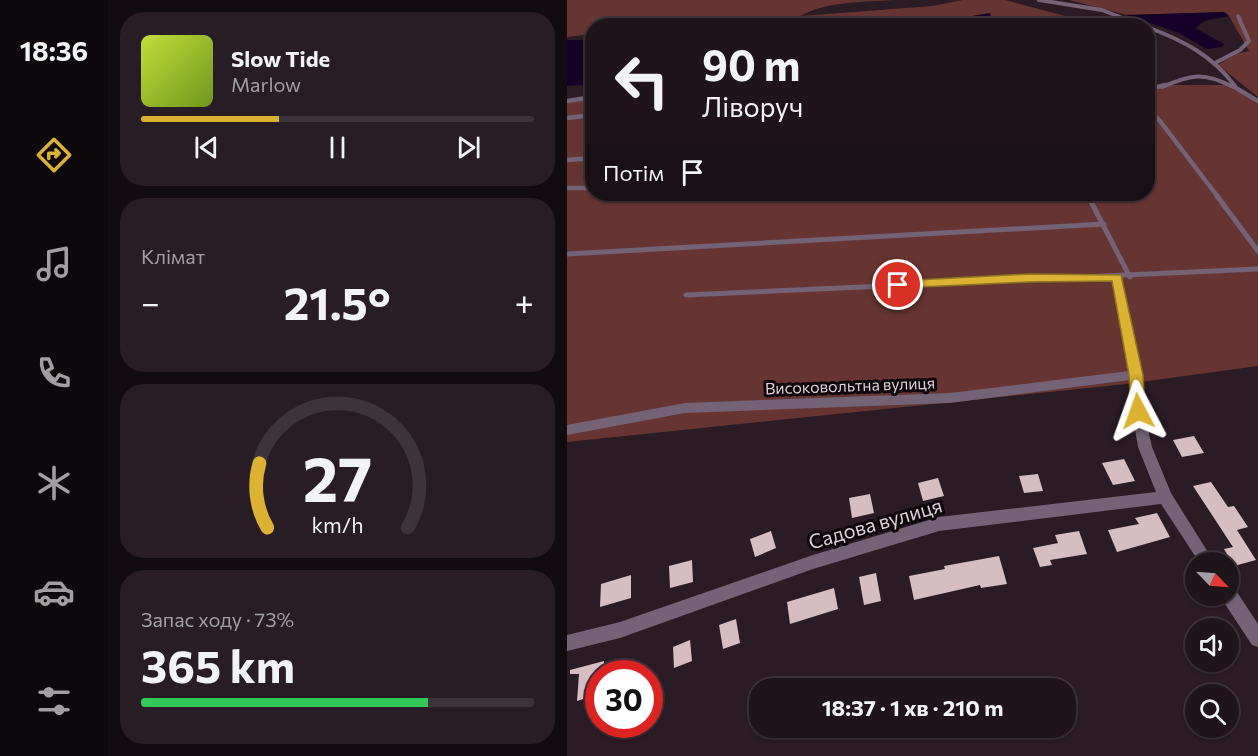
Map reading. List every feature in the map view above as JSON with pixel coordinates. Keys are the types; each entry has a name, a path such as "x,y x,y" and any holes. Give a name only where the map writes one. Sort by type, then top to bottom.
{"street":[{"path":"1123,277 1136,375 1138,411 1145,447 1165,497 1201,552"},
{"name":"Високовольтна вулиця","path":"567,430 685,408 950,398 1136,375"},
{"name":"Садова вулиця","path":"567,643 620,630 813,562 939,524 1165,497"},
{"path":"1236,606 1258,639"}],"lane":[{"path":"1039,0 1102,10 1122,18"},
{"path":"1215,63 1240,50 1249,41 1238,16"},
{"path":"1155,30 1189,43 1215,63 1239,91"},
{"path":"1155,89 1160,89 1185,77 1214,78 1258,101"},
{"path":"567,101 585,98"},
{"path":"567,118 585,116"},
{"path":"1155,118 1258,251"},
{"path":"567,160 585,159"},
{"path":"567,189 585,188"},
{"path":"1091,201 1104,224 1123,277"},
{"path":"567,254 1104,224"},
{"path":"686,295 1029,278 1123,277 1258,269"}],"shaded area":[{"path":"567,0 895,0 822,7 801,16 932,6 963,0 1005,0 1073,18 990,18 990,13 963,18 585,18 585,35 567,37"},
{"path":"1069,0 1258,0 1258,97 1218,65 1236,54 1249,51 1229,16 1224,12 1127,15"},
{"path":"1224,12 1229,16 1204,21 1195,28 1224,44 1221,47 1207,49 1179,33 1155,25 1155,18 1136,18 1127,15"},
{"path":"990,13 991,18 960,18"},
{"path":"567,40 585,40 585,85 567,86"},
{"path":"1155,85 1225,85 1258,102 1258,366 1126,384 567,442 567,102 585,100 585,201 1155,201"}],"building":[{"path":"1194,436 1204,453 1182,457 1173,440"},
{"path":"1124,459 1135,481 1113,485 1102,463"},
{"path":"1038,474 1043,491 1024,493 1019,476"},
{"path":"938,478 944,496 923,501 918,483"},
{"path":"1211,482 1228,507 1234,506 1248,527 1237,530 1256,560 1239,565 1239,552 1226,552 1224,549 1233,547 1193,486"},
{"path":"870,494 874,513 852,518 849,498"},
{"path":"1157,513 1170,537 1117,552 1108,530 1139,524 1135,518"},
{"path":"771,531 776,548 755,557 750,539"},
{"path":"1079,531 1087,554 1050,560 1052,565 1040,567 1033,548 1058,543 1055,535"},
{"path":"999,556 1007,584 981,588 980,585 914,600 909,576 945,569 944,566"},
{"path":"692,560 693,582 670,588 669,566"},
{"path":"876,573 881,601 864,605 859,577"},
{"path":"631,575 631,598 600,607 601,584"},
{"path":"834,588 838,609 790,624 787,602"},
{"path":"736,619 740,643 723,649 719,625"},
{"path":"690,640 692,661 674,668 673,647"},
{"path":"585,666 585,698 577,701 579,674 570,674 570,670"}],"route":[{"path":"898,285 1029,278 1117,278 1136,375 1138,411"}]}
